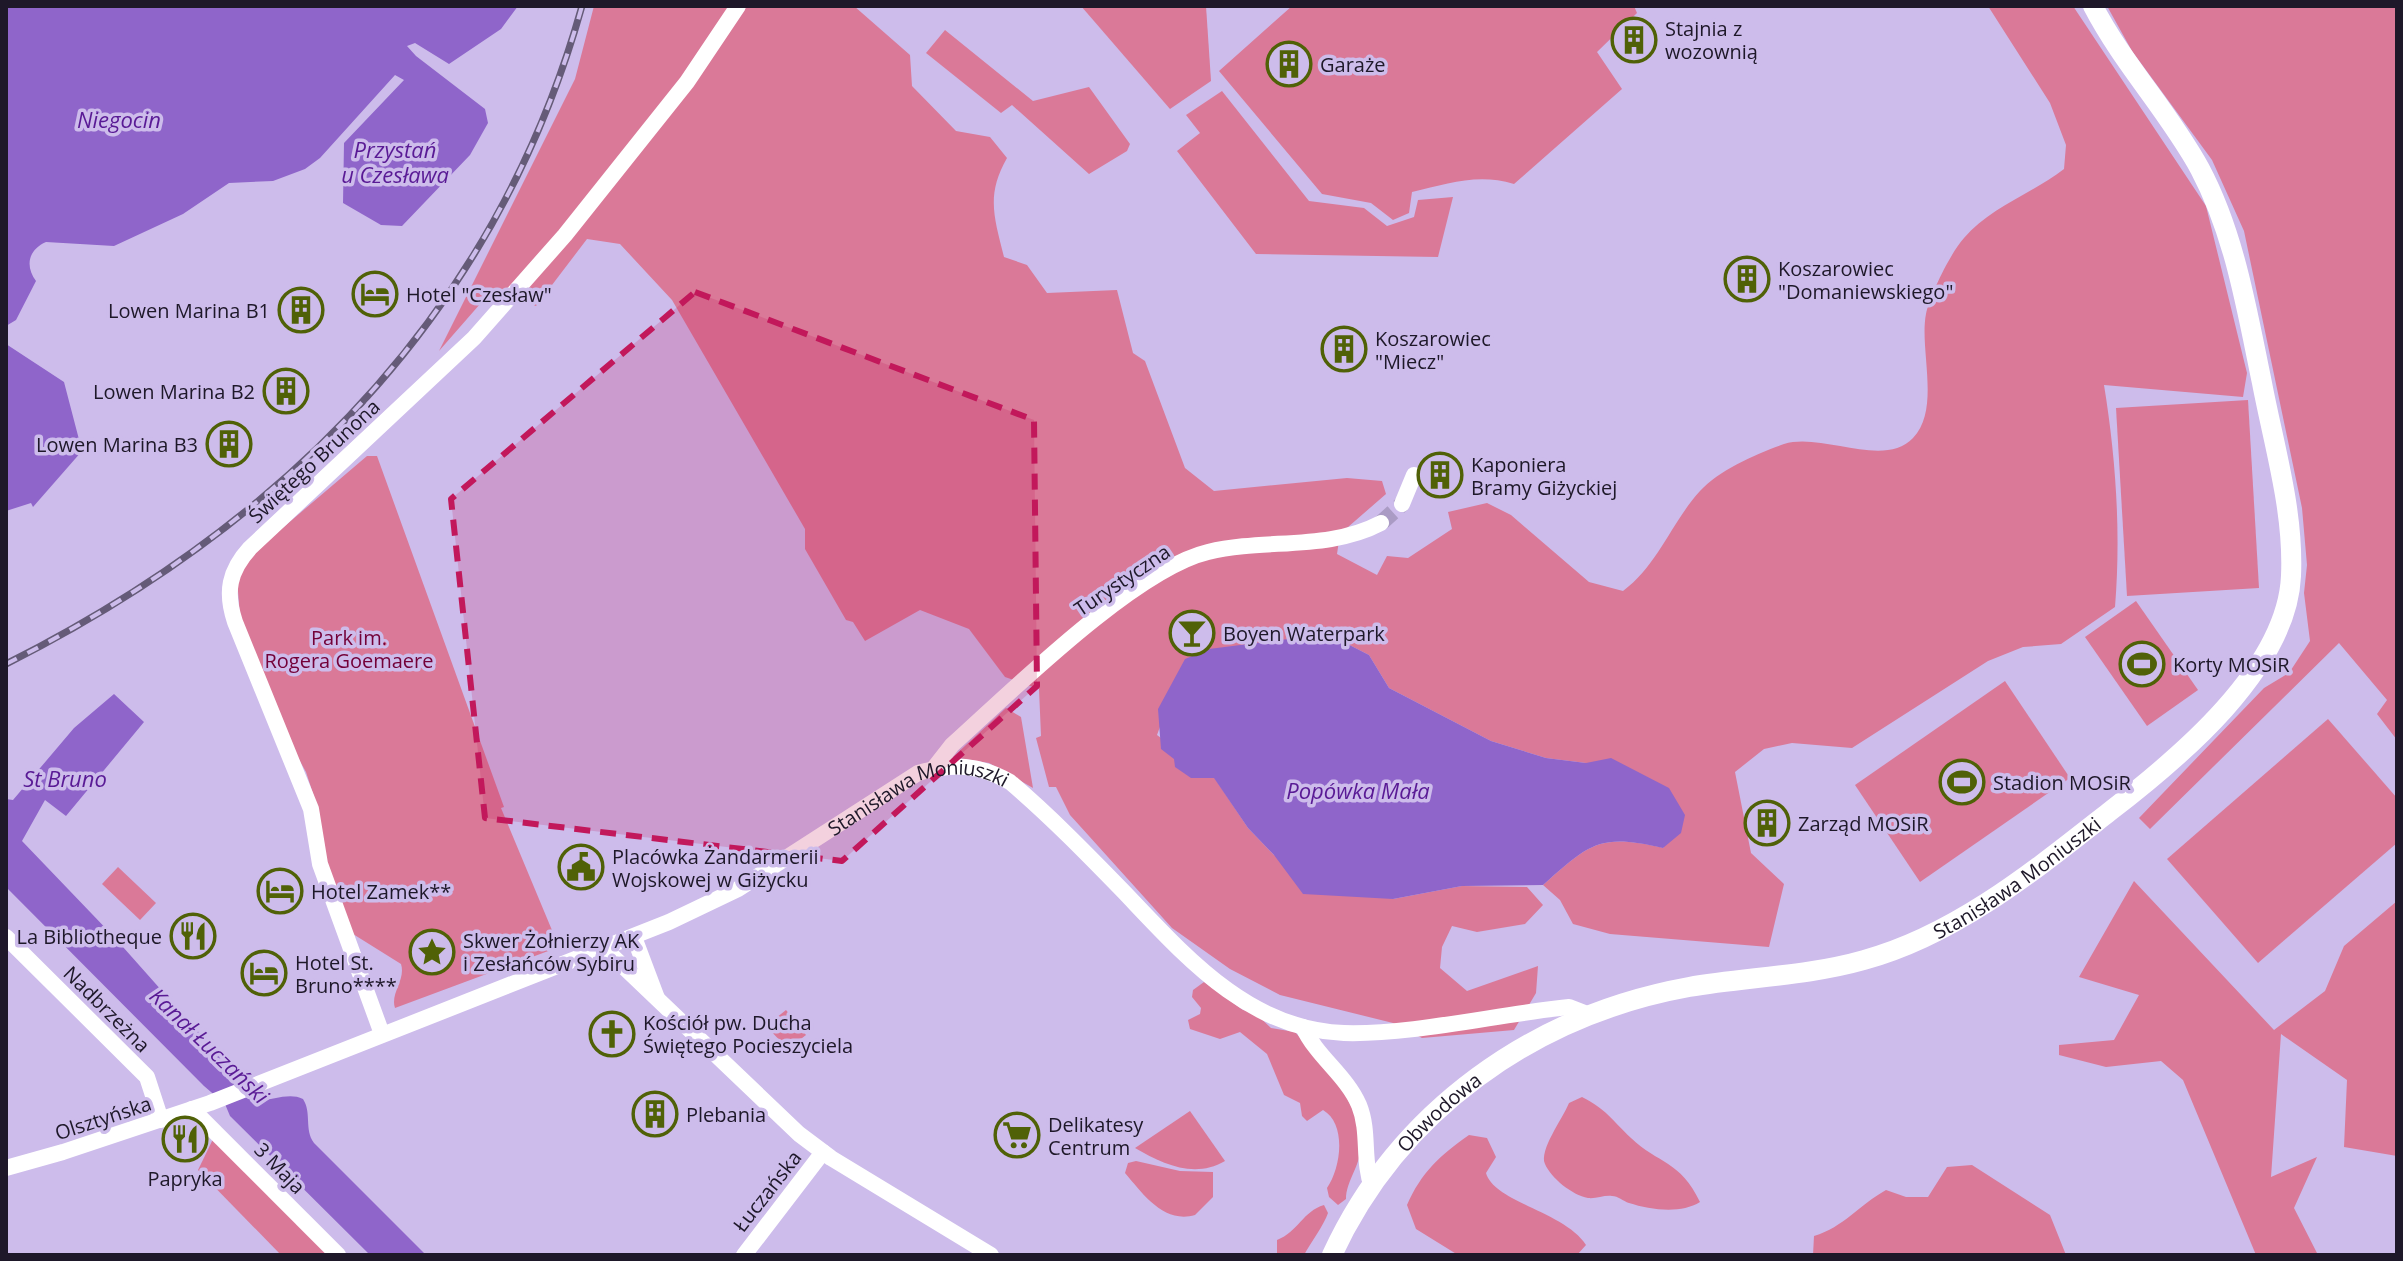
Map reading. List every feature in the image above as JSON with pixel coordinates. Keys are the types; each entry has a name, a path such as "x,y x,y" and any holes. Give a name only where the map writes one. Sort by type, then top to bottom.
{"main road":[{"name":"Stanisława Moniuszki","path":"1587,1014 1692,987 1865,960 1918,941 1957,920 2075,840 2147,782 2232,700 2273,641 2290,592 2289,523 2232,248 2198,166 2093,6"},
{"name":"Obwodowa","path":"1332,1255 1372,1187 1427,1119 1465,1086 1524,1045 1587,1014"}],"street":[{"name":"Świętego Brunona","path":"382,1034 320,864 311,809 235,622 229,592 231,575 250,548 439,374 494,315 565,235 687,82 738,6"},
{"path":"1402,504 1414,475"},
{"name":"Turystyczna","path":"934,768 952,745 1078,635 1176,564 1206,552 1236,547 1345,539 1381,523"},
{"name":"Stanisława Moniuszki","path":"212,1102 256,1082 605,949 738,889 918,773 934,768 975,767 1010,782 1192,962 1248,1004 1303,1027 1344,1033 1372,1032 1569,1007 1587,1014"},
{"name":"Nadbrzeżna","path":"6,937 147,1077 161,1120"},
{"path":"634,937 658,1000"},
{"path":"605,949 773,1113 823,1152 991,1255"},
{"path":"1303,1027 1311,1044 1343,1078 1359,1106 1372,1187"},
{"name":"Olsztyńska","path":"6,1168 212,1102"},
{"name":"3 Maja","path":"192,1109 338,1255"},
{"name":"Łuczańska","path":"744,1255 823,1152"}],"highlighted area":[{"path":"695,292 1034,420 1037,686 842,861 485,818 451,499"}],"green space":[{"path":"594,6 854,6 910,55 912,86 956,131 990,137 1007,158 994,195 995,218 1004,257 1027,265 1047,293 1117,290 1133,353 1145,361 1185,468 1214,491 1347,478 1382,481 1386,494 1340,534 1337,554 1377,575 1387,556 1408,558 1452,529 1448,512 1487,503 1511,515 1589,582 1623,591 1646,569 1700,491 1739,463 1784,444 1816,442 1886,450 1901,447 1913,438 1921,426 1928,395 1926,314 1947,263 1974,227 2064,169 2066,145 2050,103 1988,6 2073,6 2206,206 2247,373 2243,397 2104,385 2116,496 2118,552 2115,607 2061,644 2023,647 1988,661 1852,748 1792,743 1764,749 1735,772 1751,853 1784,884 1769,947 1610,934 1573,924 1560,900 1543,885 1573,859 1597,845 1610,842 1664,848 1586,763 1546,758 1491,741 1389,688 1369,655 1328,634 1271,643 1159,709 1161,724 1157,735 1214,777 1248,828 1274,855 1393,899 1462,886 1527,887 1543,905 1525,924 1477,932 1452,926 1442,947 1440,968 1467,991 1538,966 1536,993 1514,1030 1422,1038 1393,1023 1280,995 1230,969 1172,928 1070,815 1056,787 1049,787 1036,738 1041,736 1039,689 1005,677 969,629 920,610 865,641 853,622 846,620 805,549 805,529 672,300 620,244 587,239 536,306 494,288 439,351 575,79"},
{"path":"1081,6 1206,6 1211,81 1170,109"},
{"path":"1292,6 1634,6 1637,13 1597,52 1622,89 1514,184 1475,180 1412,192 1409,213 1393,220 1371,203 1322,194 1219,71"},
{"path":"2107,6 2397,6 2397,740 2377,714 2387,700 2339,643 2150,829 2139,818 2264,688 2289,673 2310,641 2304,593 2307,565 2302,508 2244,231 2212,160 2132,51"},
{"path":"945,30 1033,101 1089,87 1130,144 1127,151 1089,174 1012,105 1001,113 926,53"},
{"path":"1222,91 1309,201 1364,208 1387,226 1414,217 1418,200 1453,197 1438,257 1256,254 1177,151 1200,133 1186,115"},
{"path":"2248,400 2259,588 2127,596 2116,408"},
{"name":"Park im. Rogera Goemaere","path":"367,456 377,456 504,807 501,808 559,947 395,1008 401,964 353,934 325,858 319,812 306,772 287,738 240,616 237,579 252,554"},
{"name":"Korty MOSiR","path":"2136,601 2198,690 2147,726 2085,637"},
{"name":"Stadion MOSiR","path":"2005,681 2070,778 1920,882 1855,785"},
{"path":"1006,708 1021,717 1033,788 989,763 953,757"},
{"path":"2328,719 2397,798 2397,843 2258,963 2167,859"},
{"path":"118,867 156,903 140,920 102,884"},
{"path":"2134,881 2274,1030 2325,991 2344,946 2397,901 2397,1156 2344,1147 2347,1080 2281,1034 2271,1177 2317,1157 2294,1208 2318,1255 2256,1255 2183,1080 2161,1061 2106,1067 2059,1055 2059,1045 2114,1040 2139,995 2079,977"},
{"path":"1204,982 1243,1010 1254,1012 1271,1028 1295,1032 1328,1070 1347,1098 1359,1129 1361,1145 1346,1199 1338,1205 1329,1197 1327,1188 1338,1158 1336,1125 1323,1110 1307,1121 1302,1116 1300,1103 1284,1095 1267,1054 1240,1032 1220,1039 1190,1029 1188,1020 1200,1014 1201,1008 1192,997 1193,990"},
{"path":"786,1010 806,1035 788,1049 766,1026"},
{"path":"1582,1097 1603,1110 1631,1138 1685,1178 1700,1202 1666,1210 1629,1203 1614,1196 1582,1196 1557,1180 1545,1164 1545,1151 1569,1103"},
{"path":"1190,1111 1225,1161 1202,1169 1190,1169 1168,1164 1135,1148"},
{"path":"1469,1135 1487,1138 1496,1157 1486,1173 1492,1183 1502,1192 1576,1234 1586,1245 1577,1255 1458,1255 1416,1229 1407,1205 1412,1194 1432,1166"},
{"path":"214,1137 331,1255 281,1255 198,1170"},
{"path":"1136,1161 1180,1171 1213,1172 1213,1197 1195,1215 1184,1217 1164,1211 1147,1198 1125,1173 1128,1163"},
{"path":"1972,1165 2050,1215 2066,1255 1813,1255 1814,1236 1834,1227 1886,1190 1906,1197 1928,1197 1947,1167"},
{"path":"1324,1205 1328,1213 1324,1223 1304,1255 1277,1255 1277,1240"}],"water":[{"name":"Niegocin","path":"6,6 518,6 501,29 449,64 415,43 407,46 485,109 488,123 470,155 402,226 381,225 343,203 344,143 404,80 395,75 320,158 305,169 273,181 229,183 183,214 114,246 46,242 40,245 30,259 30,270 36,281 16,320 6,326"},
{"path":"6,344 64,382 82,451 33,507 31,503 6,511"},
{"name":"Popówka Mała","path":"1328,634 1369,655 1389,688 1491,741 1546,758 1586,763 1611,758 1669,788 1685,815 1681,833 1663,848 1624,842 1597,845 1573,859 1543,885 1462,886 1393,899 1303,894 1274,855 1248,828 1214,778 1191,778 1175,767 1174,759 1161,749 1158,709 1185,659 1209,649"},
{"path":"114,694 144,722 66,816 45,800 22,841 115,938 226,1063 244,1096 258,1100 288,1096 303,1099 314,1143 426,1255 370,1255 230,1116 225,1104 6,887 6,799 13,800 74,728"}],"tunnel":[{"path":"1381,523 1402,504"}],"railway":[{"path":"6,664 108,608 202,545 289,475 367,397 436,311 495,218 544,116 582,6"}],"place":[{"name":"Stajnia z wozownią","path":"1634,40"},
{"name":"Garaże","path":"1289,64"},
{"name":"Koszarowiec \"Domaniewskiego\"","path":"1747,279"},
{"name":"Hotel \"Czesław\"","path":"375,294"},
{"name":"Lowen Marina B1","path":"301,310"},
{"name":"Koszarowiec \"Miecz\"","path":"1344,349"},
{"name":"Lowen Marina B2","path":"286,391"},
{"name":"Lowen Marina B3","path":"229,444"},
{"name":"Kaponiera Bramy Giżyckiej","path":"1440,475"},
{"name":"Boyen Waterpark","path":"1192,633"},
{"name":"Korty MOSiR","path":"2142,664"},
{"name":"Stadion MOSiR","path":"1962,782"},
{"name":"Zarząd MOSiR","path":"1767,823"},
{"name":"Placówka Żandarmerii Wojskowej w Giżycku","path":"581,867"},
{"name":"Hotel Zamek**","path":"280,891"},
{"name":"La Bibliotheque","path":"193,936"},
{"name":"Skwer Żołnierzy AK i Zesłańców Sybiru","path":"432,952"},
{"name":"Hotel St. Bruno****","path":"264,973"},
{"name":"Kościół pw. Ducha Świętego Pocieszyciela","path":"612,1034"},
{"name":"Plebania","path":"655,1114"},
{"name":"Delikatesy Centrum","path":"1017,1135"},
{"name":"Papryka","path":"185,1139"}],"water label":[{"name":"Przystań u Czesława","path":"395,162"},
{"name":"St Bruno","path":"65,778"},
{"name":"Kanał Łuczański","path":"210,1045"}]}
